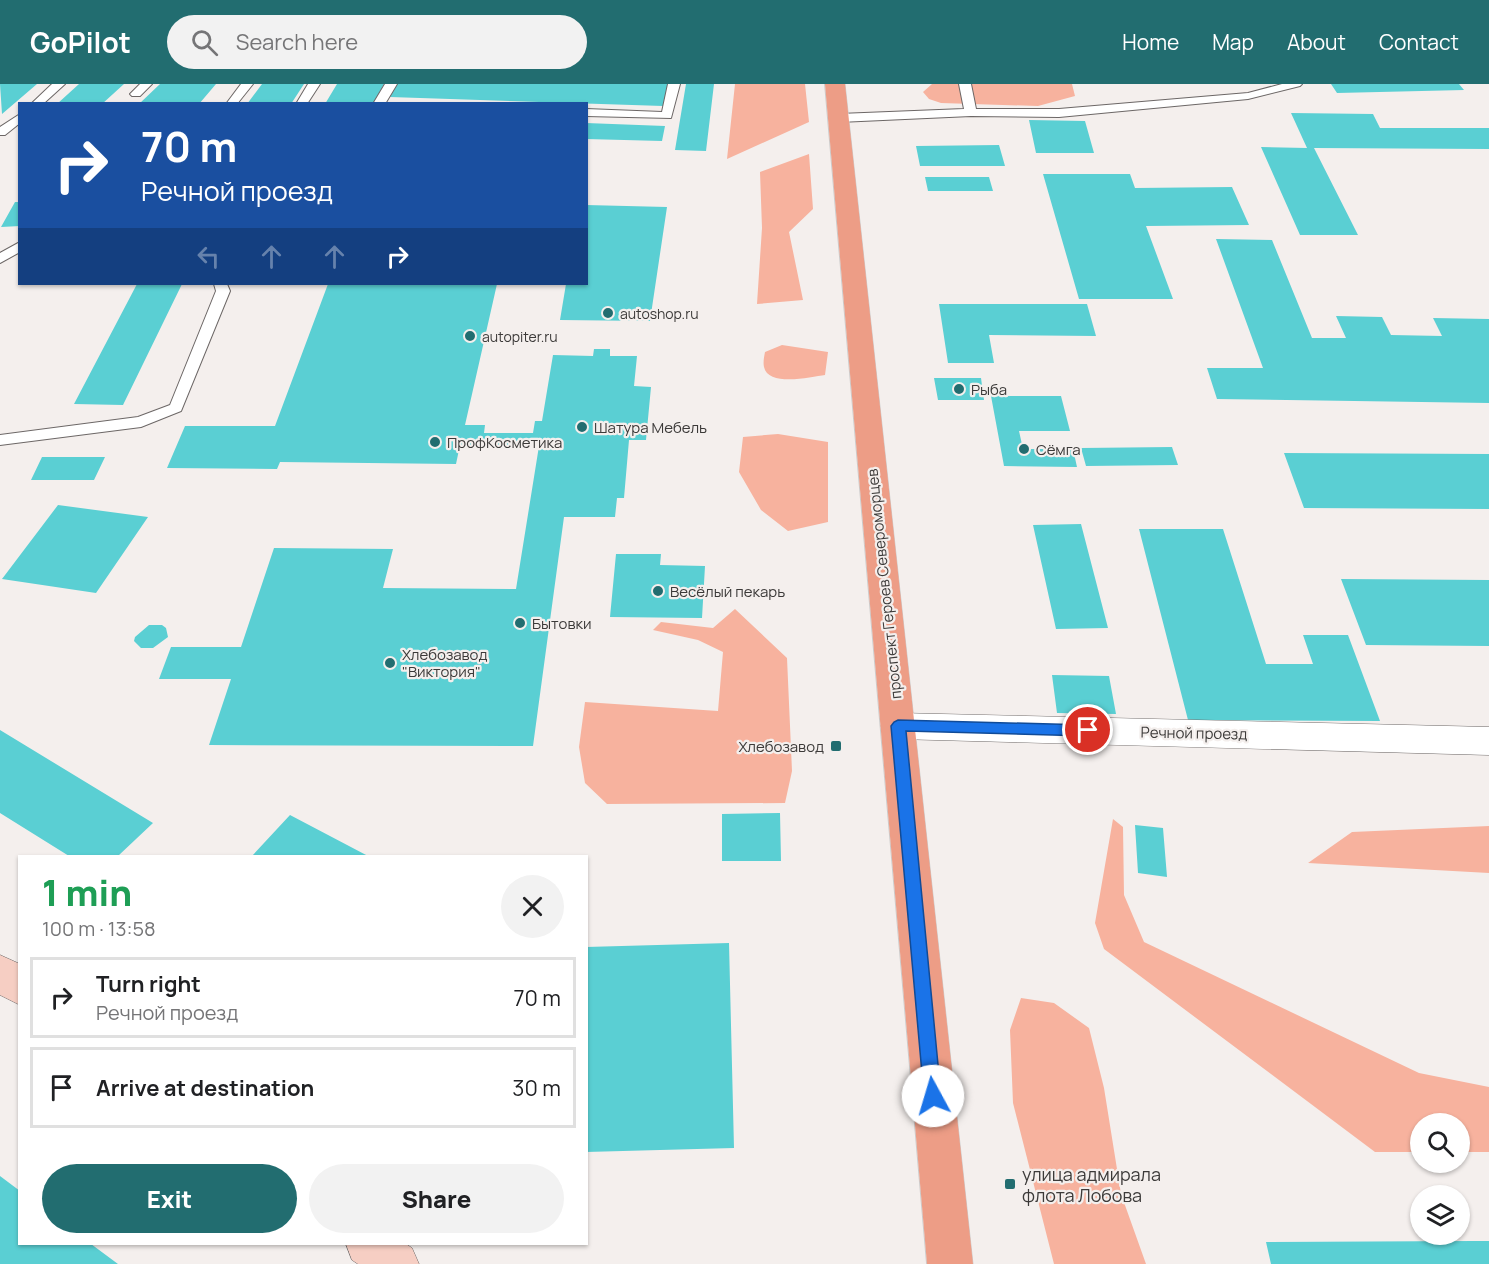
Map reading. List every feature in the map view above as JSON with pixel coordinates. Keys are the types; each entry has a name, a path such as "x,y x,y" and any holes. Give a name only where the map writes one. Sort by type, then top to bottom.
{"main road":[{"name":"проспект Героев Североморцев","path":"835,84 950,1264"}],"street":[{"name":"Речной проезд","path":"898,726 1489,741"},
{"path":"0,973 18,986"},
{"path":"369,1245 396,1264"}],"lane":[{"path":"38,102 59,84"},
{"path":"136,94 146,84"},
{"path":"233,102 247,84"},
{"path":"302,102 314,84"},
{"path":"381,102 391,84"},
{"path":"588,112 668,116 674,84"},
{"path":"965,84 971,112"},
{"path":"839,118 971,112 1082,111 1248,96 1296,84"},
{"path":"1,132 18,119"},
{"path":"1,132 18,135"},
{"path":"0,259 18,247"},
{"path":"0,440 141,422 176,408 223,291 221,285"}],"shaded area":[{"path":"735,84 805,84 809,122 727,159"},
{"path":"932,84 1072,84 1075,96 1038,106 941,103 929,99 923,92"},
{"path":"809,154 813,209 789,232 803,300 757,304 762,228 760,172"},
{"path":"782,345 828,352 825,375 801,379 781,379 767,373 764,365 765,352"},
{"path":"778,434 828,442 828,522 788,531 761,510 739,472 743,437"},
{"path":"735,609 787,658 792,771 785,803 607,804 585,783 579,747 585,702 718,711 723,652 698,640 653,630 661,622 713,628"},
{"path":"1113,819 1123,827 1124,895 1144,942 1419,1073 1489,1087 1489,1152 1470,1152 1470,1113 1410,1113 1410,1152 1375,1152 1104,949 1095,923"},
{"path":"1489,826 1489,873 1308,863 1352,832"},
{"path":"1021,998 1054,1003 1089,1028 1104,1088 1121,1194 1146,1264 1054,1264 1013,1103 1010,1030"}],"building":[{"path":"0,84 37,84 2,114"},
{"path":"79,84 124,84 104,102 59,102"},
{"path":"160,84 216,84 201,102 141,102"},
{"path":"262,84 304,84 292,102 248,102"},
{"path":"337,84 384,84 374,102 326,102"},
{"path":"397,84 668,84 663,106 390,97"},
{"path":"686,84 714,84 706,151 675,150"},
{"path":"1331,84 1459,84 1464,90 1337,93"},
{"path":"1291,113 1373,114 1380,128 1489,128 1489,149 1314,148 1358,235 1300,235 1261,147 1307,148"},
{"path":"1029,120 1085,121 1094,153 1036,153"},
{"path":"588,123 665,126 662,141 588,139"},
{"path":"999,145 1005,166 920,166 916,146"},
{"path":"1043,174 1130,174 1135,188 1232,187 1249,225 1146,226 1173,299 1079,299"},
{"path":"925,177 989,177 993,191 928,191"},
{"path":"15,202 18,202 18,226 1,227"},
{"path":"588,205 667,207 650,321 560,320 566,285 588,285"},
{"path":"1216,239 1272,240 1312,338 1346,338 1336,316 1382,317 1391,335 1442,336 1433,318 1489,319 1489,403 1217,399 1207,368 1263,368"},
{"path":"136,285 182,285 123,405 74,404"},
{"path":"328,285 497,285 465,425 485,425 484,433 533,433 535,421 542,421 553,355 593,356 594,349 610,349 610,356 637,356 634,386 651,387 646,440 629,440 624,498 617,498 615,517 564,517 533,746 209,745 231,679 159,679 171,647 241,647 274,548 393,549 383,588 516,589 539,446 460,445 456,464 280,462 277,469 167,468 185,426 275,426"},
{"path":"939,304 1087,304 1096,336 989,335 994,363 948,363"},
{"name":"Рыба","path":"934,378 981,378 984,400 938,400"},
{"path":"991,396 1061,396 1070,431 1019,431 1023,449 1073,449 1077,467 1004,466"},
{"path":"1172,447 1178,465 1086,466 1081,448"},
{"path":"1284,453 1489,454 1489,509 1304,508"},
{"path":"42,457 105,457 94,480 31,480"},
{"path":"58,505 148,517 96,593 2,579"},
{"path":"1081,524 1108,628 1056,629 1033,525"},
{"path":"1139,529 1223,529 1266,664 1313,664 1303,635 1348,635 1380,721 1188,720"},
{"name":"Весёлый пекарь","path":"616,554 661,554 660,565 705,566 702,618 610,617"},
{"path":"1341,579 1489,580 1489,646 1366,645"},
{"path":"149,625 162,625 166,628 168,637 153,648 141,648 134,641 135,637"},
{"path":"1052,675 1109,676 1116,714 1057,713"},
{"path":"0,730 153,823 119,855 67,855 0,813"},
{"path":"780,813 781,861 722,861 722,814"},
{"path":"290,815 366,855 253,855"},
{"path":"1135,825 1163,828 1167,877 1138,873"},
{"path":"729,943 734,1148 588,1152 588,947"},
{"path":"0,1176 18,1190 18,1245 92,1245 118,1264 0,1264"},
{"path":"1410,1241 1410,1245 1470,1245 1470,1241 1489,1241 1489,1264 1271,1264 1266,1242"}],"place":[{"name":"autoshop.ru","path":"608,313"},
{"name":"autopiter.ru","path":"470,336"},
{"name":"Рыба","path":"959,389"},
{"name":"Шатура Мебель","path":"582,427"},
{"name":"ПрофКосметика","path":"435,442"},
{"name":"Сёмга","path":"1024,449"},
{"name":"Весёлый пекарь","path":"658,591"},
{"name":"Бытовки","path":"520,623"},
{"name":"Хлебозавод \"Виктория\"","path":"390,663"},
{"name":"Хлебозавод","path":"836,746"},
{"name":"улица адмирала флота Лобова","path":"1010,1184"}],"route":[{"path":"933,1096 898,726 1088,730"}]}
